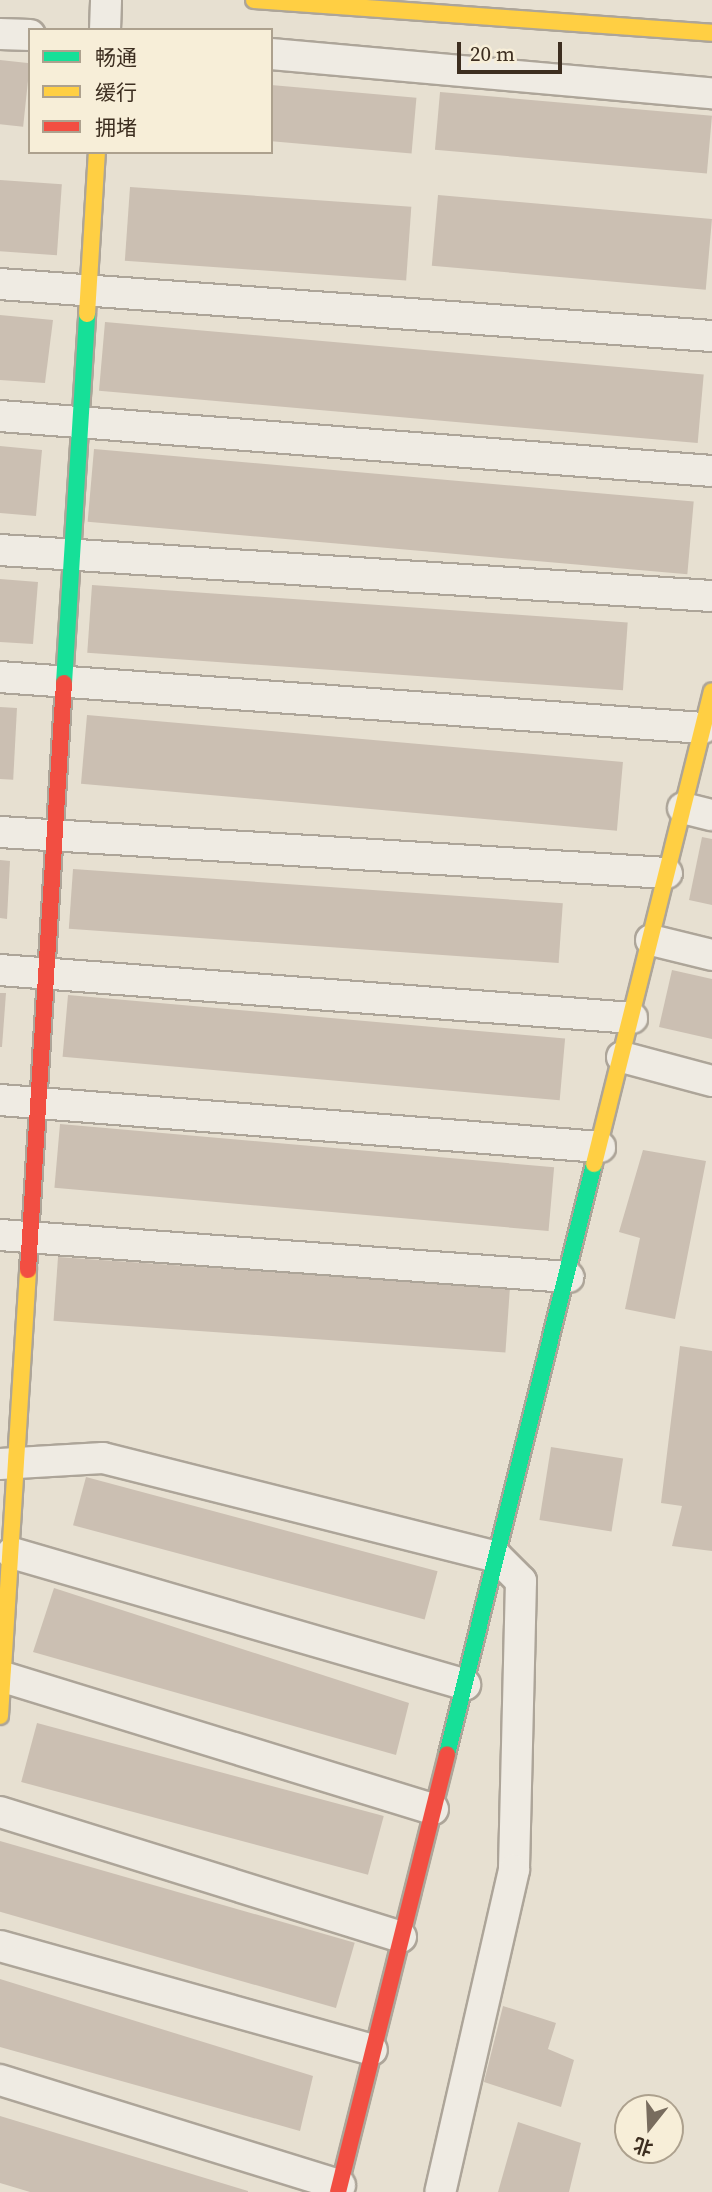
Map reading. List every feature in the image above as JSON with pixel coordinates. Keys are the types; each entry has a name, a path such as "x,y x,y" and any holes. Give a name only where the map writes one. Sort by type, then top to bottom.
{"street":[{"path":"105,28 106,0"},
{"path":"254,0 320,2 712,33"},
{"path":"0,34 28,35"},
{"path":"273,54 712,93"},
{"path":"0,1716 12,1553 8,1463 13,1329 31,1237 97,154"},
{"path":"0,284 712,336"},
{"path":"0,416 712,471"},
{"path":"0,550 712,596"},
{"path":"0,677 703,728"},
{"path":"0,2080 339,2188 712,692"},
{"path":"683,808 712,815"},
{"path":"0,832 667,873"},
{"path":"651,940 712,955"},
{"path":"0,970 632,1018"},
{"path":"622,1057 712,1081"},
{"path":"0,1100 600,1147"},
{"path":"0,1235 568,1277"},
{"path":"8,1463 103,1458 497,1557 521,1581 514,1870 440,2192"},
{"path":"12,1553 465,1685"},
{"path":"2,1676 433,1809"},
{"path":"0,1812 401,1937"},
{"path":"0,1946 372,2050"}],"building":[{"path":"0,60 28,63 23,127 0,124"},
{"path":"273,85 416,98 412,154 273,141"},
{"path":"440,92 712,116 707,174 435,150"},
{"path":"0,180 62,184 57,255 0,251"},
{"path":"130,187 411,207 406,280 125,261"},
{"path":"438,195 712,219 706,290 432,266"},
{"path":"0,315 53,320 45,383 0,380"},
{"path":"105,322 704,374 698,443 99,391"},
{"path":"0,446 42,450 36,516 0,513"},
{"path":"94,449 694,501 687,574 88,522"},
{"path":"0,579 38,582 33,644 0,642"},
{"path":"92,585 628,622 623,690 87,653"},
{"path":"0,707 17,708 13,780 0,779"},
{"path":"87,715 623,762 617,831 81,784"},
{"path":"702,837 712,839 712,905 689,900"},
{"path":"0,860 10,861 7,919 0,918"},
{"path":"73,869 563,903 559,963 69,929"},
{"path":"672,970 712,979 712,1039 659,1027"},
{"path":"0,993 6,993 2,1047 0,1047"},
{"path":"68,995 565,1038 560,1100 63,1057"},
{"path":"60,1124 554,1167 549,1231 54,1188"},
{"path":"643,1150 706,1161 675,1319 625,1309 640,1238 619,1232"},
{"path":"58,1257 510,1289 505,1352 54,1321"},
{"path":"680,1346 712,1351 712,1551 672,1546 682,1506 661,1503"},
{"path":"551,1447 623,1458 612,1532 539,1520"},
{"path":"86,1477 438,1571 425,1620 73,1525"},
{"path":"54,1588 409,1703 396,1755 33,1652"},
{"path":"37,1723 384,1816 368,1875 21,1782"},
{"path":"0,1841 355,1943 336,2008 0,1912"},
{"path":"0,1979 313,2076 300,2131 0,2047"},
{"path":"503,2006 556,2023 548,2049 574,2060 561,2107 484,2082"},
{"path":"0,2116 248,2192 30,2192 0,2183"},
{"path":"518,2122 581,2143 569,2192 498,2192"}],"traffic: fast":[{"path":"64,683 87,314"},
{"path":"447,1754 594,1164"}],"traffic: slow":[{"path":"254,0 712,33"},
{"path":"87,314 97,154"},
{"path":"594,1164 712,692"},
{"path":"0,1716 28,1270"}],"traffic: jam":[{"path":"28,1270 64,683"},
{"path":"338,2192 447,1754"}]}
